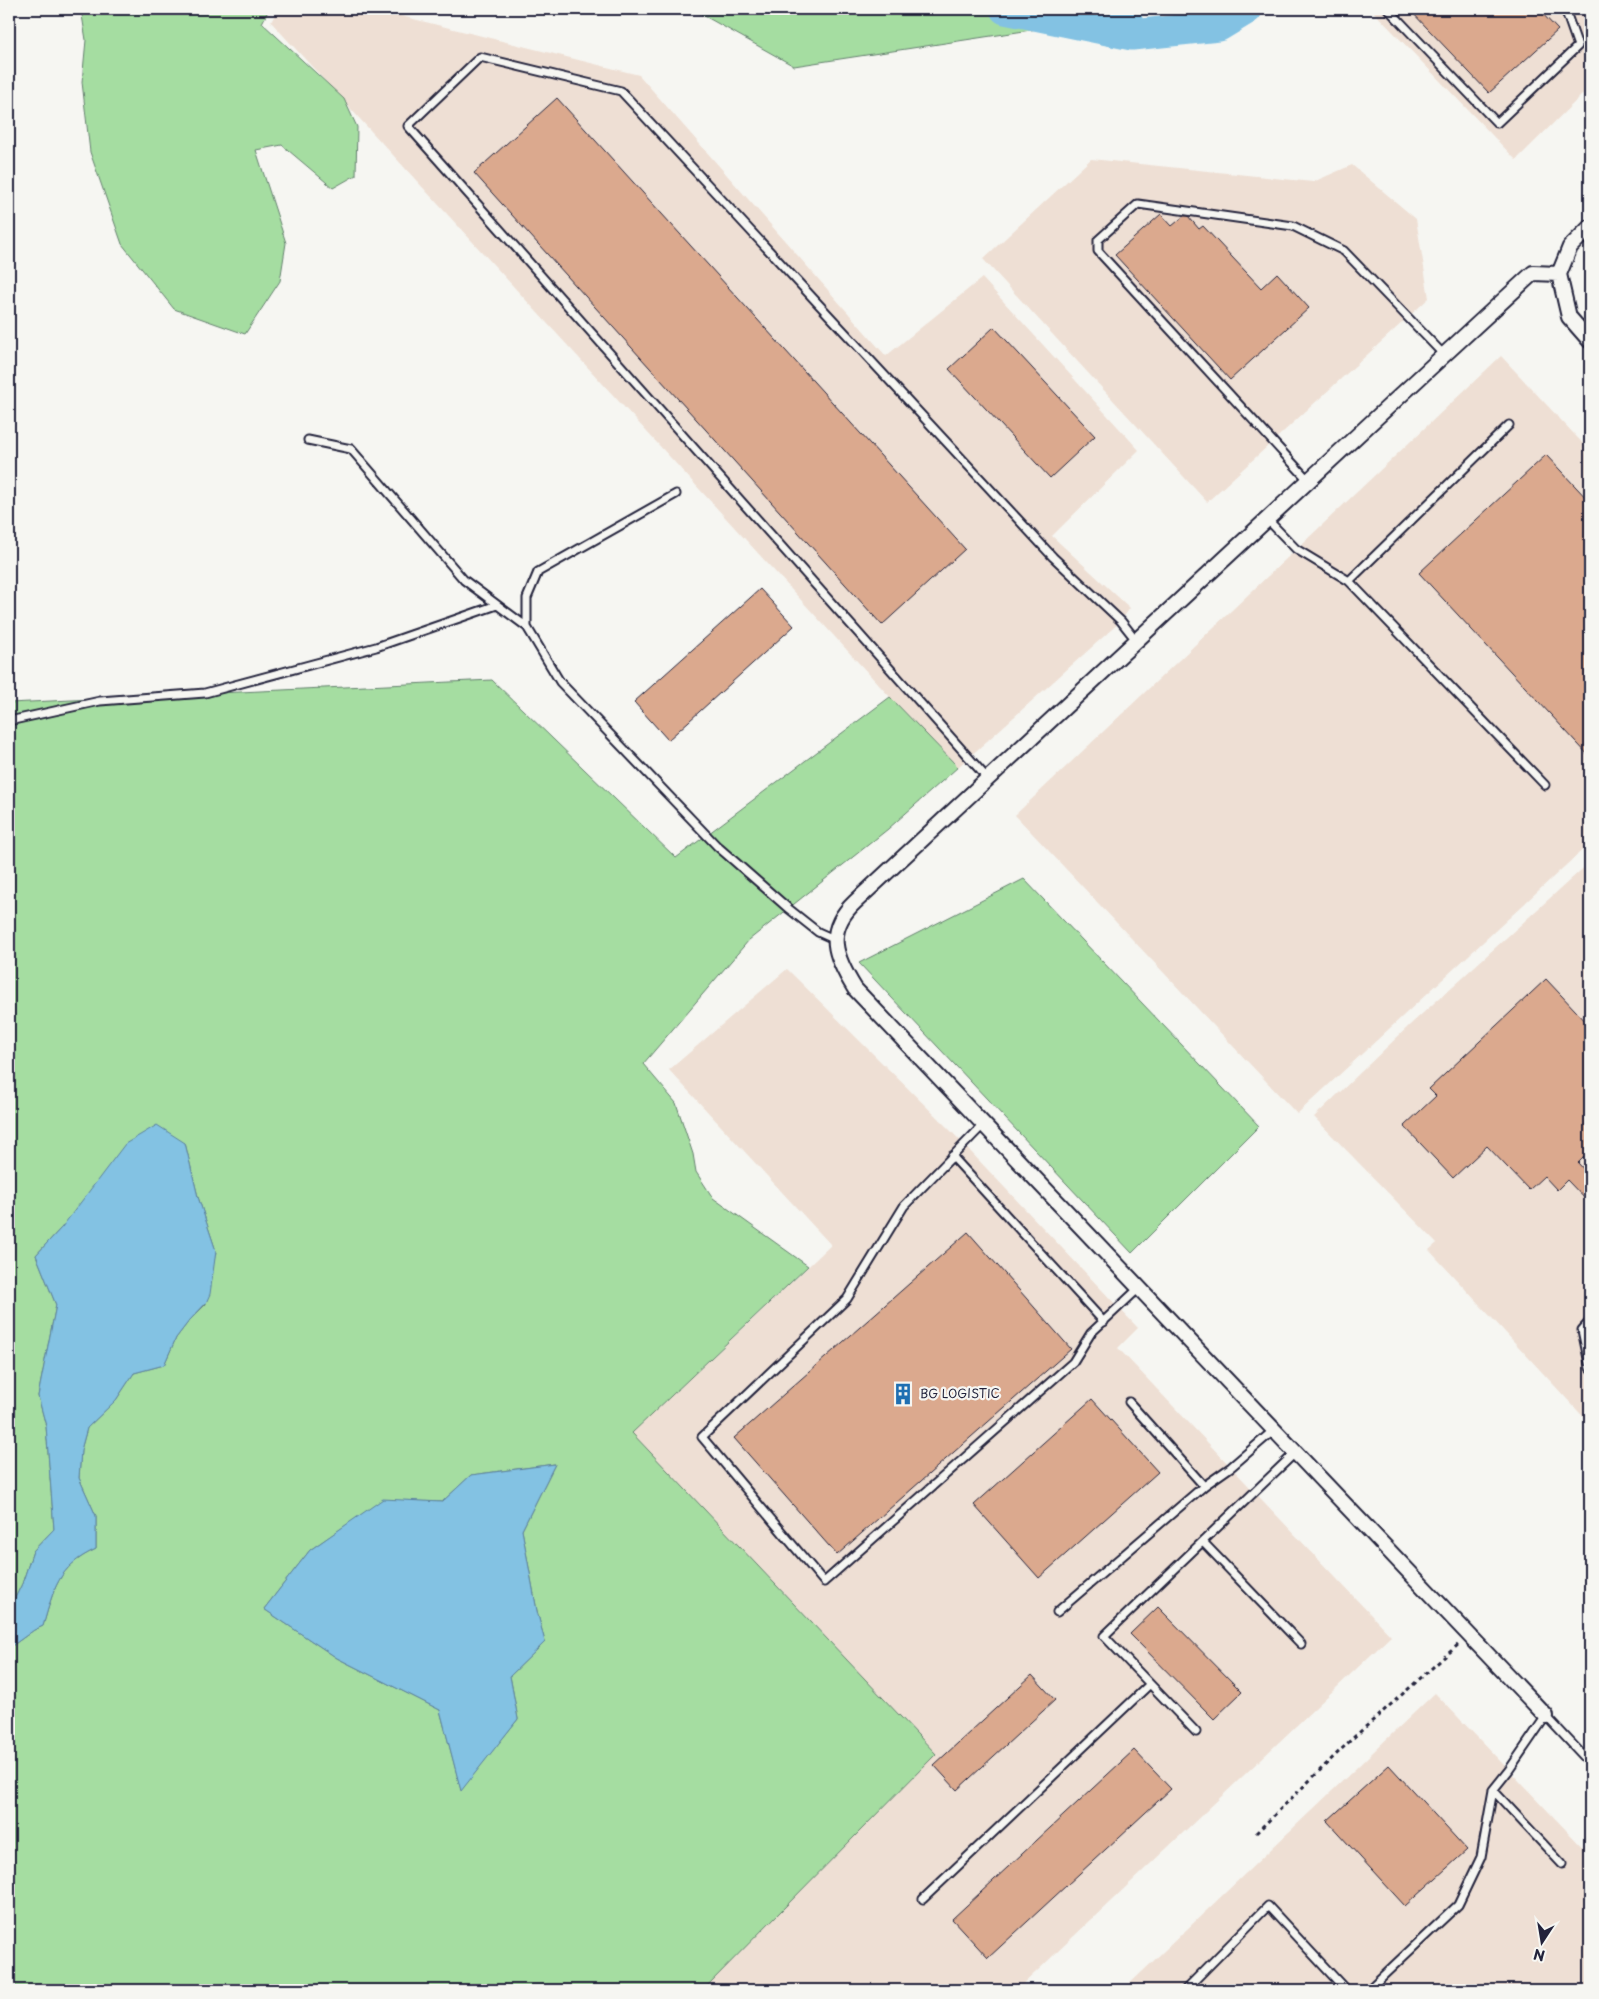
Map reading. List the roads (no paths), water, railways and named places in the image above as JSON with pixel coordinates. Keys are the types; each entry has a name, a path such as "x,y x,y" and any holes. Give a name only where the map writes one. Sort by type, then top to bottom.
{"street":[{"path":"1590,227 1570,247 1559,274 1569,317 1590,341"},
{"path":"1546,1716 1295,1454 855,988 842,968 836,940 837,928 842,914 986,778 1268,520 1532,273 1559,274"}],"lane":[{"path":"1388,9 1496,123 1578,46 1565,9"},
{"path":"986,778 408,126 480,56 622,91 1053,558 1121,622 1136,640"},
{"path":"1309,482 1098,251 1098,240 1138,204 1293,226 1344,251 1444,355"},
{"path":"1349,581 1509,425"},
{"path":"308,440 351,449 464,580 527,627 560,682 717,846 788,909 818,932 836,940"},
{"path":"527,627 527,598 538,572 676,494"},
{"path":"1268,520 1296,549 1349,581 1546,785"},
{"path":"9,721 100,701 205,693 376,647 497,605"},
{"path":"983,1125 904,1206 847,1299 702,1437 824,1582 1073,1362 1091,1333 1139,1288"},
{"path":"952,1156 1104,1322"},
{"path":"1590,1321 1582,1330 1590,1368"},
{"path":"1129,1402 1204,1486"},
{"path":"1057,1612 1204,1486 1231,1467 1274,1430"},
{"path":"1196,1732 1104,1636 1295,1454"},
{"path":"1203,1542 1301,1644"},
{"path":"923,1899 1150,1684"},
{"path":"1368,1990 1458,1905 1481,1856 1493,1790 1546,1716 1590,1763"},
{"path":"1493,1790 1562,1864"},
{"path":"1186,1990 1268,1906 1346,1990"}],"water":[{"path":"157,1125 185,1143 198,1197 216,1251 210,1294 206,1303 176,1338 164,1365 134,1373 116,1400 87,1428 81,1450 79,1478 96,1516 96,1549 73,1563 59,1580 50,1601 43,1626 34,1630 9,1648 9,1610 22,1584 33,1551 54,1529 46,1426 38,1396 56,1305 36,1255 62,1227 125,1144"},
{"path":"555,1464 522,1530 537,1611 545,1642 510,1676 518,1719 461,1791 440,1710 337,1658 264,1609 310,1550 383,1499 442,1502 471,1475"}],"waterway":[{"path":"1005,9 1132,35 1123,9"},
{"path":"1132,35 1219,26 1247,9"}],"place":[{"name":"BG LOGISTIC","path":"903,1394"}]}
